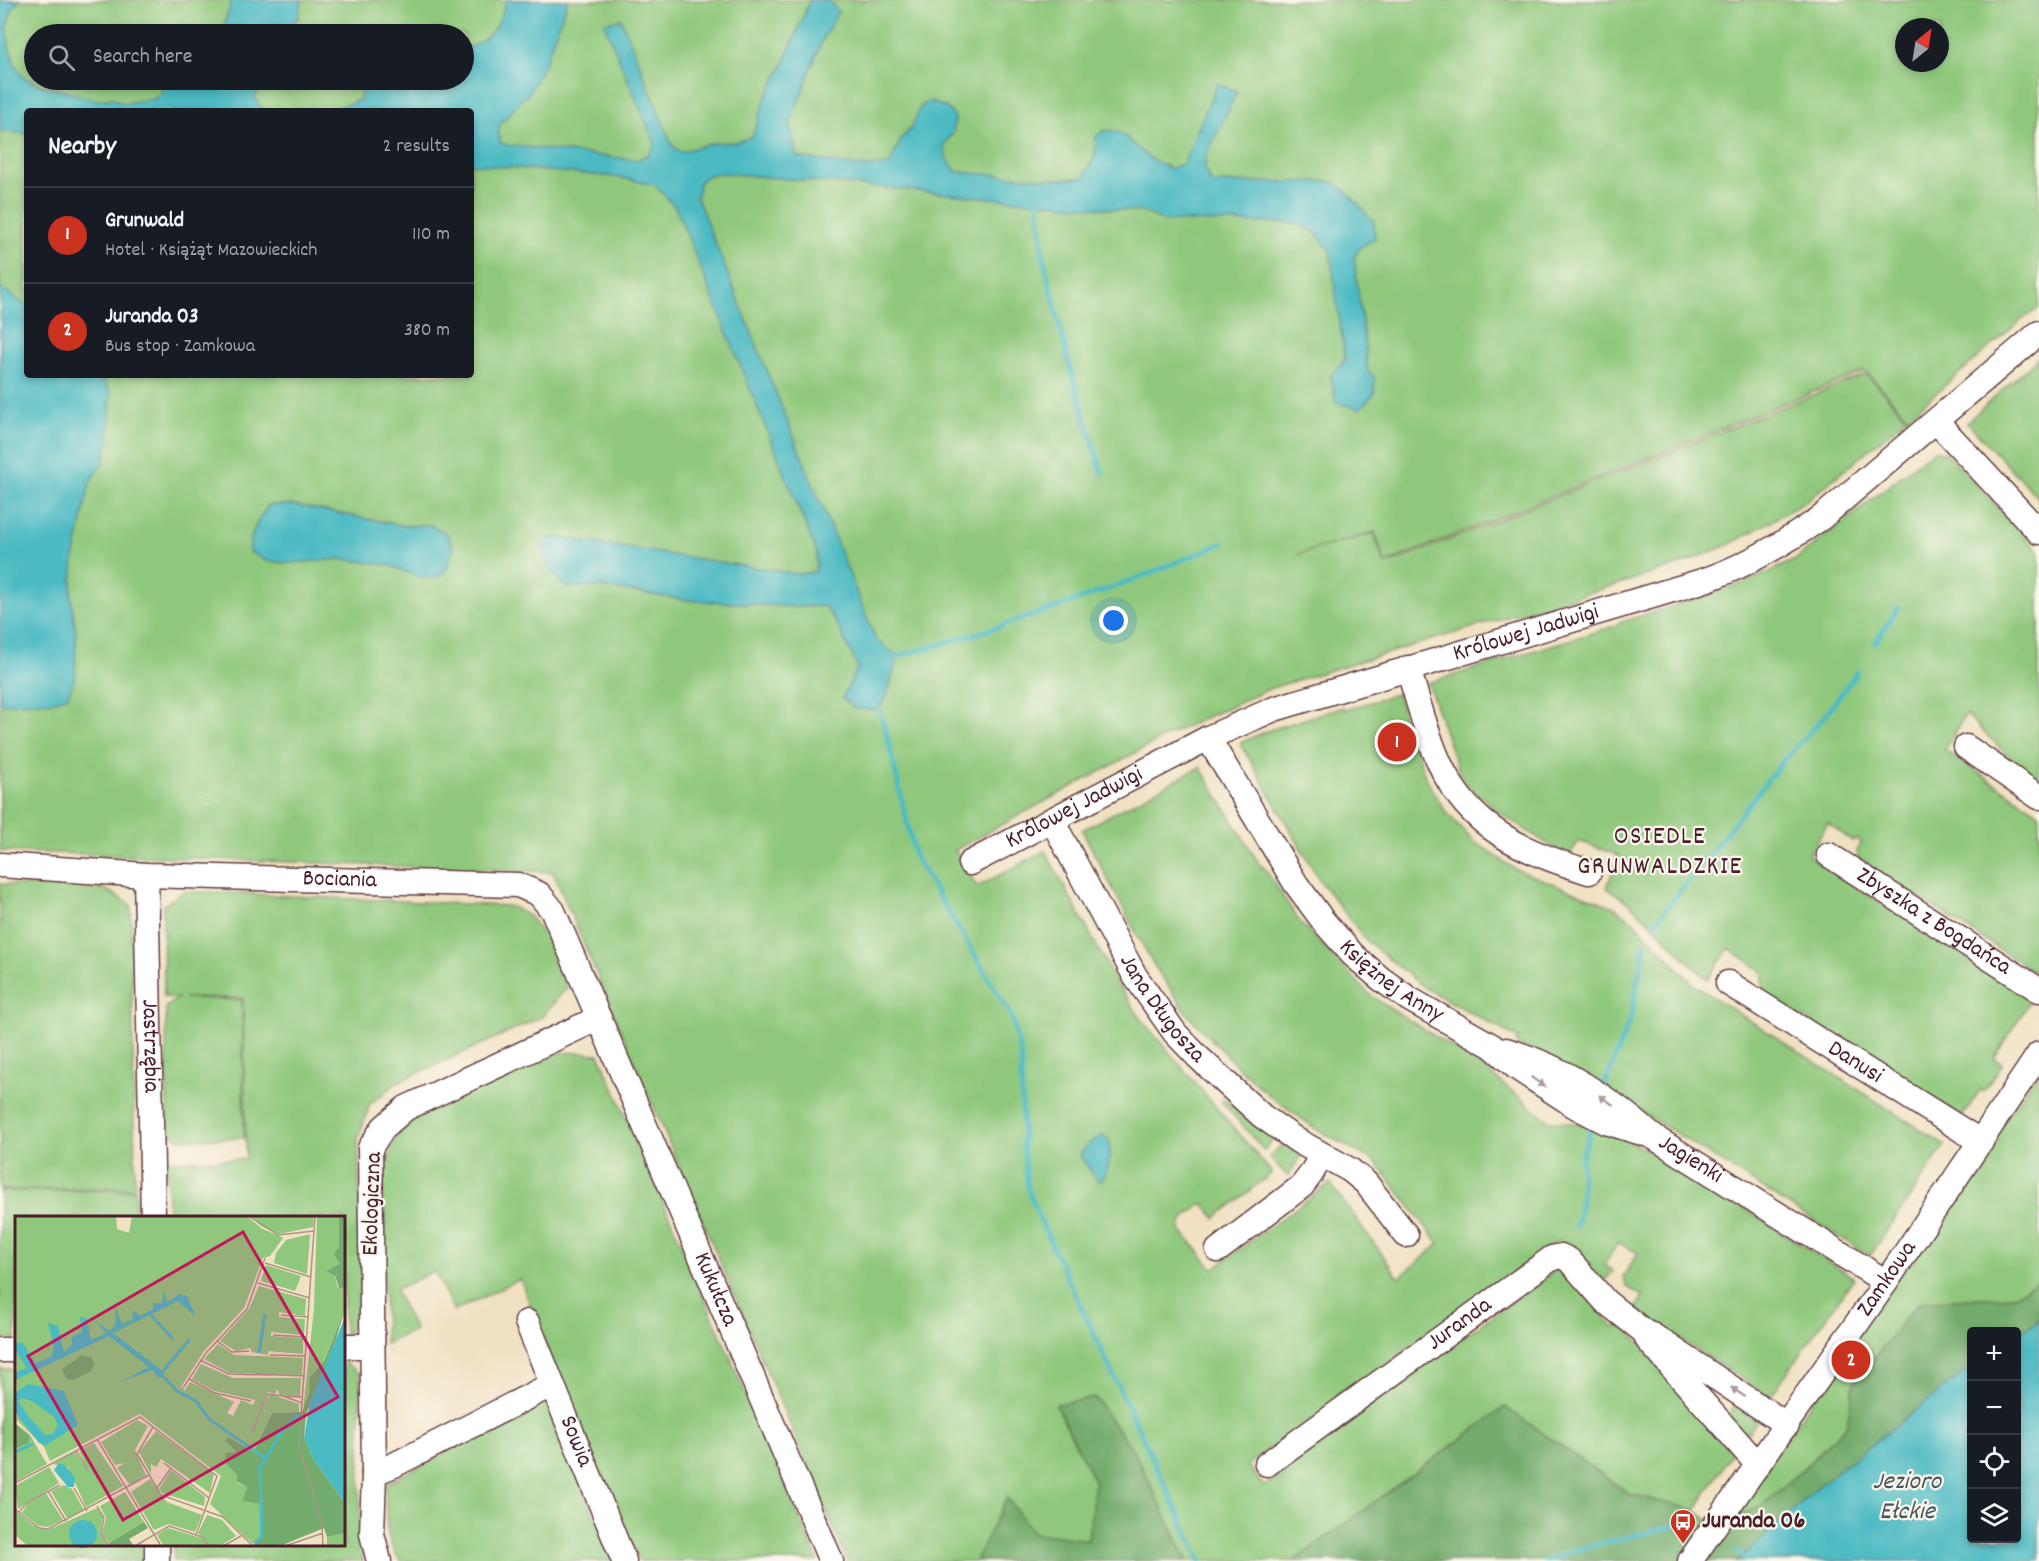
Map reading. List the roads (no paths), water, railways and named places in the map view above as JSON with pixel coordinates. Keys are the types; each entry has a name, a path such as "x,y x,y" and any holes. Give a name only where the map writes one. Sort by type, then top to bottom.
{"street":[{"name":"Królowej Jadwigi","path":"970,863 1208,738 1274,709 1724,574 1793,537 1821,518 2039,333"},
{"path":"1936,421 2039,532"},
{"path":"1408,668 1439,763 1449,782 1470,811 1519,847 1589,872"},
{"name":"Księżnej Anny","path":"1208,738 1296,884 1324,922 1353,955 1409,999 1492,1046"},
{"path":"1966,747 2039,797"},
{"name":"Jana Długosza","path":"1052,820 1135,976 1175,1033 1247,1104 1298,1141 1350,1170 1366,1183 1406,1235"},
{"name":"Zbyszka z Bogdańca","path":"1829,855 2039,990"},
{"name":"Bociania","path":"0,865 146,875 518,885 539,894 553,911 599,1018"},
{"name":"Jastrzębia","path":"146,875 153,1216"},
{"name":"Danusi","path":"1728,983 1981,1142"},
{"name":"Ekologiczna","path":"379,1561 372,1534 374,1473 370,1148 383,1128 406,1108 599,1018"},
{"name":"Kukułcza","path":"599,1018 831,1561"},
{"name":"Jagienki","path":"1492,1046 1524,1055 1554,1068 1585,1086 1634,1120 1652,1136 1886,1282"},
{"name":"Zamkowa","path":"1690,1561 1886,1282 2039,1054"},
{"path":"1218,1250 1302,1186 1322,1155"},
{"name":"Juranda","path":"1267,1464 1552,1258 1561,1256 1569,1260 1606,1302 1647,1334 1652,1335 1787,1425"},
{"name":"Sowia","path":"527,1322 624,1561"},
{"name":"Juranda","path":"1647,1334 1647,1339 1758,1465"},
{"path":"345,1346 372,1346"},
{"path":"374,1473 551,1385"}],"water":[{"path":"0,0 19,0 13,8 7,25 9,47 15,65 24,78 24,90 60,90 98,100 112,98 124,103 155,99 163,90 260,90 255,96 262,108 24,108 24,134 0,131"},
{"path":"232,0 302,0 298,18 292,24 224,24"},
{"path":"506,0 568,0 544,65 529,92 500,124 498,133 501,143 637,160 649,154 655,144 604,23 621,19 672,145 680,152 714,143 736,142 752,137 766,97 782,68 810,0 829,0 838,12 823,38 790,123 797,157 866,167 889,165 921,106 930,101 947,108 955,117 953,133 944,145 946,158 957,172 1056,179 1083,178 1095,156 1096,137 1104,130 1121,133 1149,158 1170,169 1183,164 1217,84 1237,91 1205,159 1205,169 1211,183 1331,181 1345,190 1374,222 1375,239 1360,247 1354,257 1368,371 1375,379 1374,394 1360,409 1336,403 1331,376 1345,360 1330,250 1315,232 1296,223 1164,221 1144,212 724,173 708,175 699,183 697,198 876,640 898,656 886,698 879,710 856,709 842,698 858,667 825,606 796,607 686,600 600,587 567,587 557,578 548,564 542,546 547,539 555,537 798,574 815,572 817,553 676,208 655,185 617,177 474,164 474,108 334,108 360,100 362,90 474,90 474,44 492,31 504,9"},
{"path":"0,287 24,304 24,378 102,378 111,393 109,439 103,464 90,482 74,558 71,596 76,635 75,677 68,696 55,701 0,704"},
{"path":"269,505 294,505 406,526 431,525 447,534 454,549 446,570 436,578 422,578 389,565 341,559 289,563 266,561 249,551 256,526"},
{"path":"1102,1136 1109,1140 1110,1155 1105,1175 1099,1181 1080,1154 1093,1140"},
{"name":"Jezioro Ełckie","path":"2039,1320 2039,1561 1738,1561 1820,1485 1967,1370 1967,1543 2021,1543 2021,1332"}],"waterway":[{"path":"1038,202 1043,256 1070,368 1102,473"},
{"path":"898,656 1062,606 1223,543"},
{"path":"1875,643 1898,608"},
{"path":"1656,922 1783,761 1824,717 1857,672"},
{"path":"879,710 887,735 915,857 1011,1015 1021,1055 1023,1147 1028,1189 1041,1222 1201,1561"},
{"path":"1604,1087 1631,1017 1645,943"},
{"path":"1576,1227 1581,1201 1582,1156 1592,1125"},
{"path":"1545,1561 1572,1551 1686,1523 1696,1525"},
{"path":"1737,1552 1742,1555"}],"place":[{"name":"Grunwald","path":"1397,742"},
{"name":"Juranda 03","path":"1851,1360"},
{"name":"Juranda 06","path":"1683,1545"}],"district":[{"name":"OSIEDLE GRUNWALDZKIE","path":"1660,852"}]}
